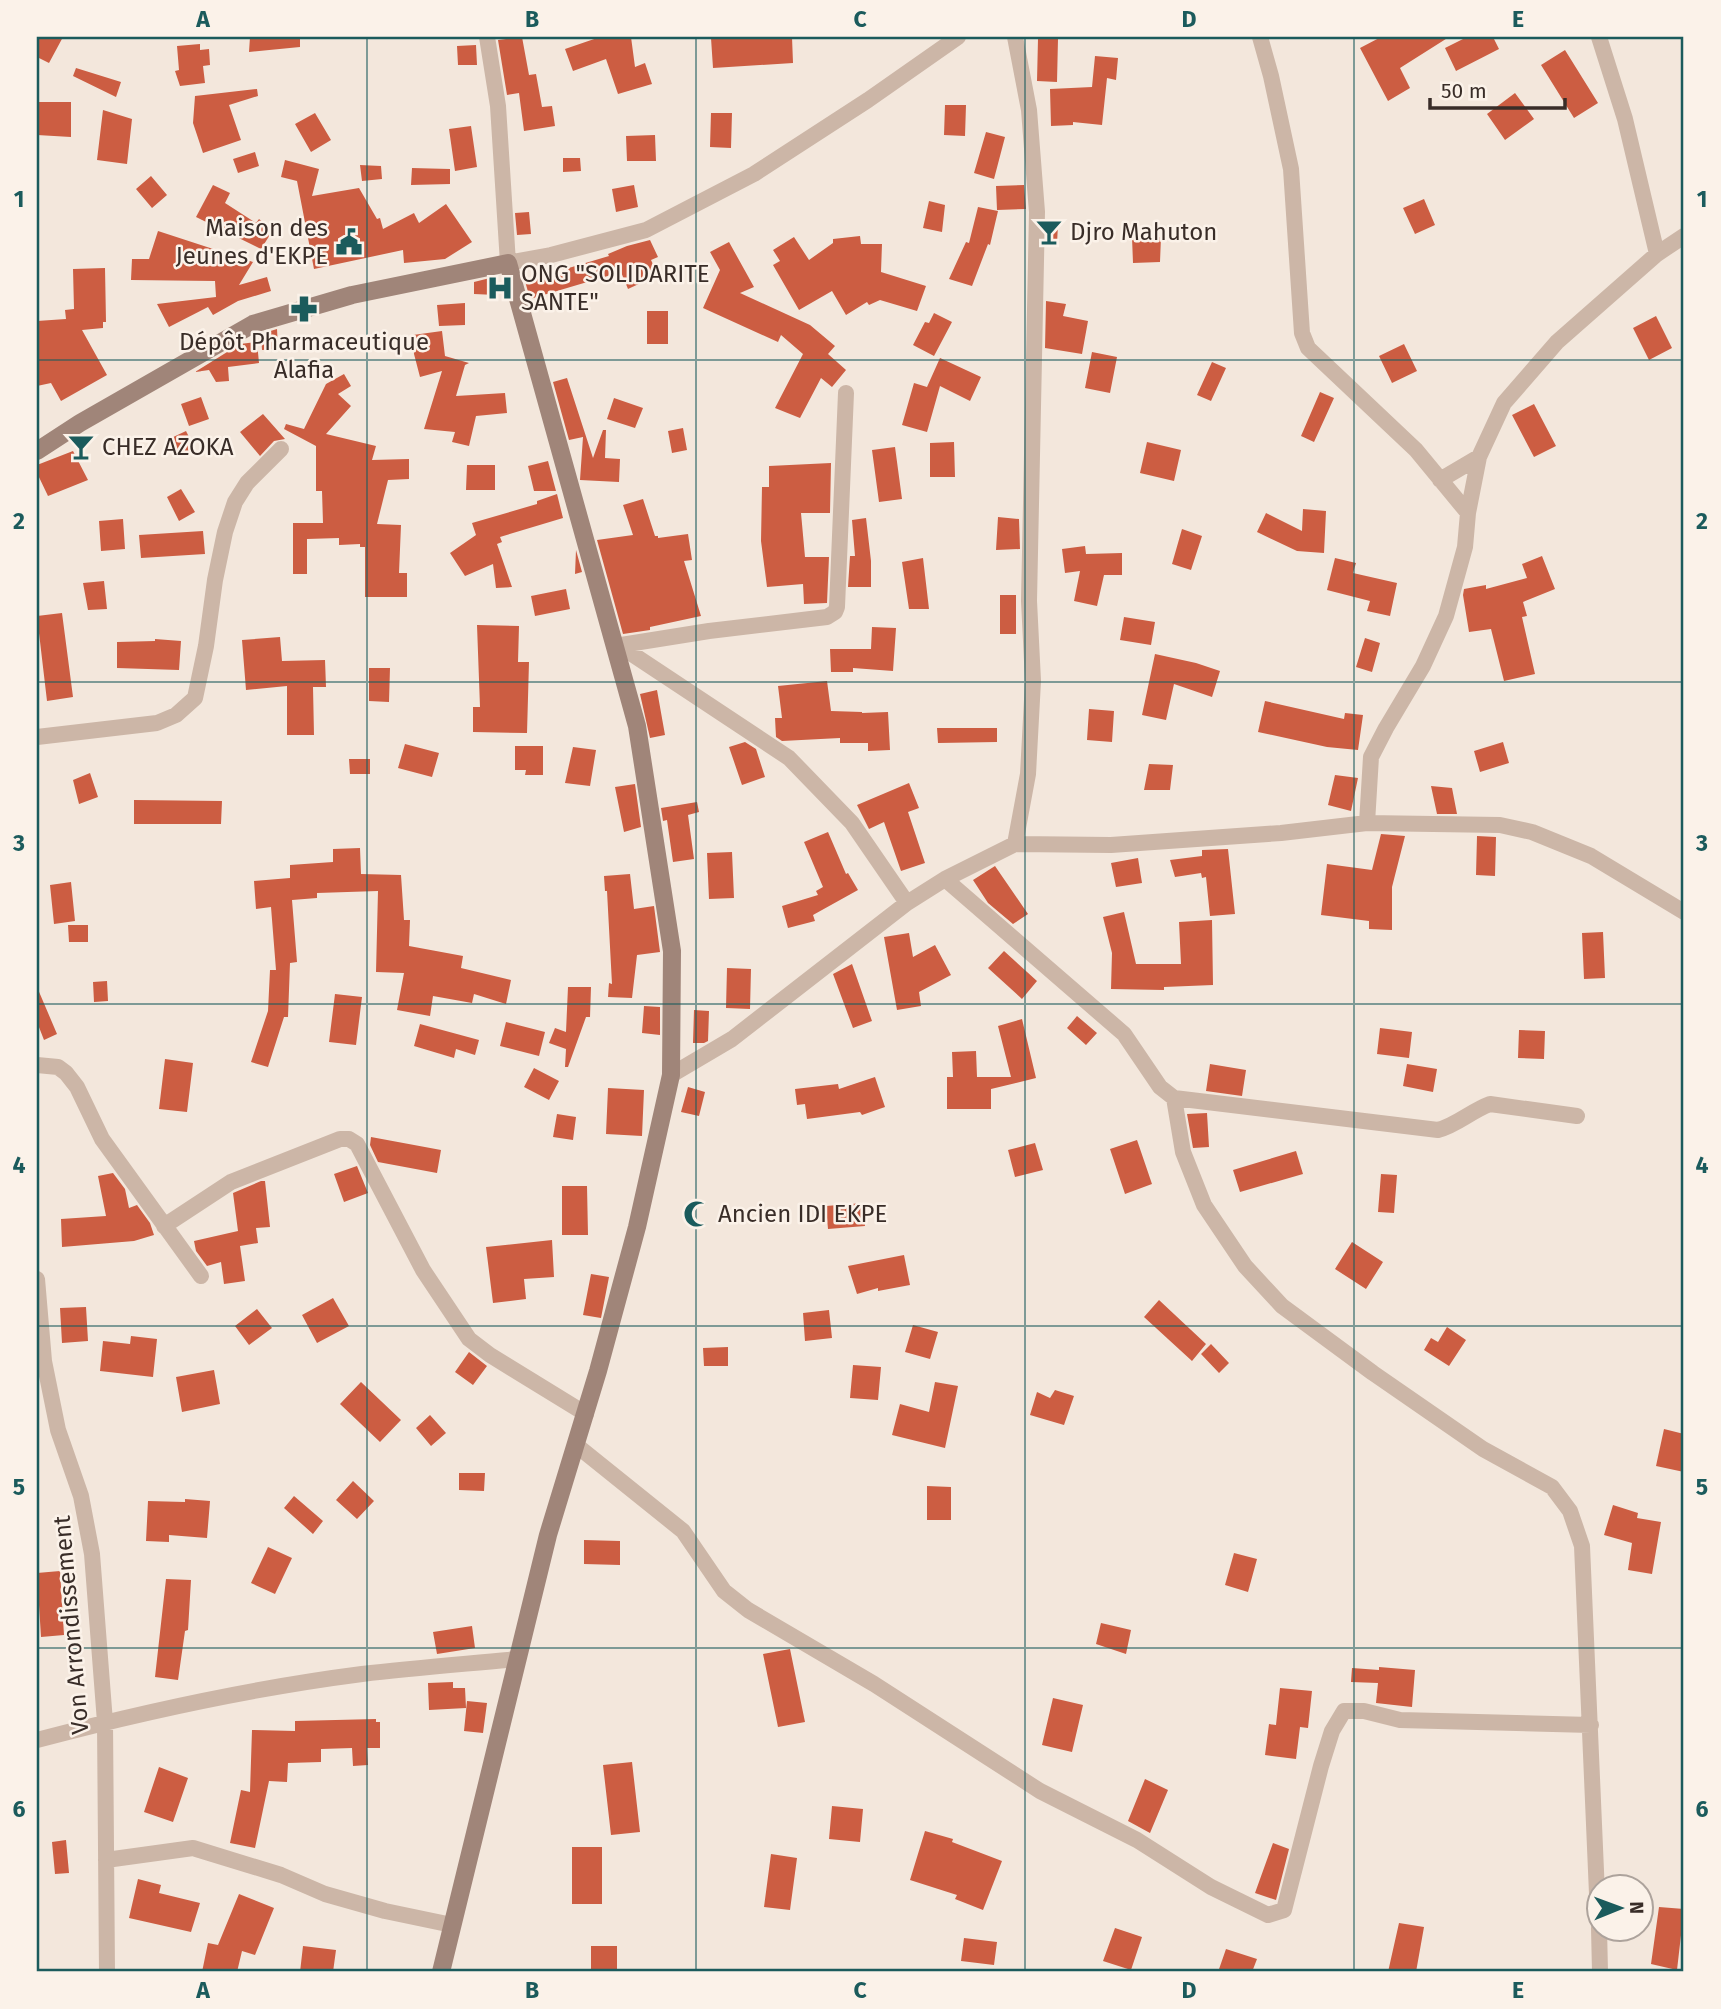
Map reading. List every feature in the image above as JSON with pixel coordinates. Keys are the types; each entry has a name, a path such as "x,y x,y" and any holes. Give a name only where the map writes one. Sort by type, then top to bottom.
{"street":[{"path":"441,1972 548,1535 586,1414 637,1227 671,1075 672,951 637,726 618,646 508,263 498,106 487,37"},
{"path":"37,451 80,423 253,324 352,295 551,255 646,230 754,174 868,100 958,37"},
{"path":"1015,37 1028,110 1037,212 1029,601 1033,681 1028,774 1015,844"},
{"path":"1260,37 1291,169 1302,333 1308,348 1416,450 1468,513"},
{"path":"1599,37 1625,119 1657,254"},
{"path":"1367,823 1371,757 1423,666 1446,616 1465,547 1468,513 1479,457 1504,403 1556,342 1657,254 1684,236"},
{"path":"618,646 709,631 827,617 835,612 846,393"},
{"path":"37,737 157,723 176,715 195,698 206,646 215,580 225,532 235,502 247,483 281,449"},
{"path":"1440,480 1479,457"},
{"path":"618,646 789,758 852,823 907,903"},
{"path":"671,1075 732,1039 907,903 945,879 1015,844 1111,845 1280,833 1367,823 1500,825 1532,832 1591,856 1684,912"},
{"path":"945,879 1124,1034 1160,1087 1174,1098 1438,1130 1453,1126 1478,1108 1490,1104 1577,1116"},
{"path":"37,1065 58,1067 77,1087 102,1139 201,1276"},
{"path":"1174,1098 1182,1152 1204,1205 1245,1266 1282,1306 1483,1449 1552,1488 1570,1511 1582,1546 1596,1872"},
{"path":"164,1226 231,1182 340,1139 349,1139 358,1144 423,1270 469,1339 490,1355 586,1414"},
{"name":"Von Arrondissement","path":"37,1279 44,1361 58,1430 82,1496 92,1554 105,1722 107,1972"},
{"path":"576,1445 683,1531 724,1591 748,1611 874,1684 1040,1791 1137,1840 1211,1887 1268,1915 1284,1910 1321,1766 1332,1731 1344,1711 1364,1712 1400,1720 1591,1725"},
{"path":"37,1740 105,1722 314,1681 517,1659"},
{"path":"106,1860 193,1848 281,1875 325,1894 385,1911 452,1925"},
{"path":"1600,1942 1601,1972"}],"building":[{"path":"37,37 63,37 49,63 37,57"},
{"path":"250,37 300,37 300,47 249,52"},
{"path":"522,37 529,75 536,74 542,107 552,106 555,126 524,131 519,93 507,95 498,40"},
{"path":"600,37 631,37 635,67 645,63 652,84 618,94 606,59 573,71 565,49"},
{"path":"792,37 793,63 713,68 711,38"},
{"path":"1381,37 1449,37 1400,68 1410,88 1388,101 1360,48"},
{"path":"1467,37 1493,37 1499,49 1456,71 1445,48"},
{"path":"1038,39 1058,39 1057,82 1037,81"},
{"path":"200,44 200,50 209,49 210,65 203,66 205,83 180,86 175,71 179,70 177,46"},
{"path":"476,45 477,65 458,65 457,46"},
{"path":"1565,50 1598,103 1574,118 1541,65"},
{"path":"1095,56 1118,58 1116,80 1107,78 1102,125 1073,122 1073,125 1051,126 1050,89 1092,87"},
{"path":"76,68 121,82 116,97 73,76"},
{"path":"257,89 258,96 229,105 241,140 203,153 193,123 195,96"},
{"path":"1515,93 1534,119 1505,140 1487,114"},
{"path":"37,102 71,102 71,137 37,135"},
{"path":"945,105 966,105 965,136 944,135"},
{"path":"103,110 132,119 127,164 97,160"},
{"path":"315,113 331,140 311,152 295,124"},
{"path":"711,113 732,113 731,148 710,147"},
{"path":"471,126 477,167 455,171 449,129"},
{"path":"986,132 1005,137 994,179 974,173"},
{"path":"655,135 656,161 627,161 626,136"},
{"path":"255,152 259,166 238,173 233,159"},
{"path":"563,158 580,158 581,171 563,172"},
{"path":"285,160 319,169 312,196 359,188 377,219 380,218 383,229 414,213 419,223 446,204 472,242 445,259 404,263 403,250 314,269 297,181 281,177"},
{"path":"360,165 381,166 382,179 362,181"},
{"path":"412,168 450,169 450,184 411,185"},
{"path":"151,176 167,195 152,208 136,189"},
{"path":"213,185 230,193 225,203 256,223 259,219 273,230 261,249 196,217"},
{"path":"634,185 638,207 616,212 612,189"},
{"path":"1024,185 1026,209 997,210 996,186"},
{"path":"1424,199 1435,225 1415,234 1403,208"},
{"path":"929,201 945,205 942,232 923,228"},
{"path":"978,207 998,211 990,245 988,244 972,286 949,279 966,242 969,243"},
{"path":"529,212 531,234 517,235 515,213"},
{"path":"1047,223 1058,224 1057,244 1047,244"},
{"path":"158,231 253,262 239,285 267,277 271,291 238,301 213,315 208,307 169,327 157,304 216,297 215,281 131,280 132,259 149,259"},
{"path":"860,236 861,244 882,244 881,272 926,286 917,311 880,300 869,305 867,302 846,315 832,291 799,310 773,265 780,261 773,250 794,237 809,260 833,243 833,239"},
{"path":"1132,237 1161,237 1160,262 1133,263"},
{"path":"650,240 658,257 651,260 658,275 628,289 621,272 530,299 525,281 609,256 608,254 627,246"},
{"path":"729,242 754,287 740,293 810,325 835,346 828,354 846,370 832,387 821,378 800,418 775,408 803,354 781,335 778,342 703,308 720,270 710,252"},
{"path":"105,268 106,322 103,322 103,328 82,330 107,375 61,401 51,383 37,386 37,321 66,319 65,310 74,309 73,269"},
{"path":"496,279 496,295 474,294 474,282"},
{"path":"1046,301 1066,304 1063,316 1088,321 1082,354 1045,348"},
{"path":"465,303 465,325 439,326 437,305"},
{"path":"647,311 668,311 668,344 647,344"},
{"path":"934,313 952,322 934,356 913,345 925,322 929,323"},
{"path":"1656,316 1672,348 1649,360 1633,328"},
{"path":"277,329 278,349 262,350 261,334"},
{"path":"442,331 445,356 469,363 465,365 456,396 505,393 507,413 476,416 469,446 452,442 455,432 424,429 442,371 420,377 414,354 413,335"},
{"path":"257,342 259,363 228,367 229,381 216,382 209,370 195,372 240,344"},
{"path":"1404,344 1417,371 1392,383 1379,356"},
{"path":"1092,352 1117,357 1110,393 1085,388"},
{"path":"940,358 981,377 970,401 940,386 927,432 902,425 914,383 927,387"},
{"path":"1212,362 1226,368 1211,401 1197,395"},
{"path":"344,374 351,386 338,394 351,406 326,434 376,446 372,460 409,459 409,479 388,480 377,524 401,525 399,573 407,573 407,597 365,597 365,547 360,547 360,544 339,545 339,538 307,539 307,574 293,574 293,523 323,523 322,491 316,491 316,446 284,429 286,424 304,429 326,384"},
{"path":"567,378 593,458 603,430 606,430 605,458 620,459 619,482 580,480 583,437 569,440 553,382"},
{"path":"1320,392 1334,398 1314,442 1301,436"},
{"path":"201,397 209,419 189,426 181,404"},
{"path":"614,398 643,408 635,428 607,419"},
{"path":"1534,404 1556,446 1534,457 1512,415"},
{"path":"263,414 285,439 274,441 260,456 240,432"},
{"path":"683,428 687,450 672,453 668,431"},
{"path":"186,431 195,449 177,457 169,439"},
{"path":"954,442 955,477 930,477 930,443"},
{"path":"1147,442 1181,450 1174,481 1140,473"},
{"path":"895,447 902,499 879,502 872,450"},
{"path":"73,451 88,480 48,496 37,473 37,465"},
{"path":"548,461 556,491 534,491 528,466"},
{"path":"831,463 830,513 801,513 805,557 829,557 827,603 804,604 803,584 767,587 761,541 762,487 769,487 769,466"},
{"path":"467,465 495,465 495,490 466,490"},
{"path":"181,489 195,512 179,521 167,497"},
{"path":"557,494 563,518 500,537 502,542 497,544 512,587 496,588 493,564 465,576 450,553 476,535 472,523 537,504 537,501"},
{"path":"643,499 655,536 658,538 688,534 692,560 684,561 701,616 650,627 650,630 623,634 597,540 633,535 623,505"},
{"path":"1303,509 1326,511 1324,553 1297,551 1257,532 1266,513 1302,531"},
{"path":"998,517 1019,519 1020,549 996,550"},
{"path":"866,518 871,587 848,587 850,556 855,556 852,520"},
{"path":"123,519 125,549 101,551 99,521"},
{"path":"1182,529 1202,536 1191,570 1172,564"},
{"path":"203,531 205,554 141,558 139,535"},
{"path":"1085,546 1086,554 1122,553 1122,575 1104,575 1097,606 1074,601 1080,571 1065,573 1062,549"},
{"path":"576,550 582,572 575,574"},
{"path":"1542,556 1555,589 1523,602 1527,616 1522,617 1535,674 1504,681 1491,629 1469,632 1464,589 1486,585 1486,589 1527,578 1522,564"},
{"path":"923,558 929,609 909,609 902,562"},
{"path":"1335,558 1356,563 1353,573 1397,583 1390,616 1367,611 1370,601 1327,590"},
{"path":"104,581 107,609 88,610 83,583"},
{"path":"566,589 570,609 535,616 531,596"},
{"path":"1000,595 1016,595 1016,634 1000,634"},
{"path":"62,613 73,697 47,701 37,616"},
{"path":"1124,617 1155,622 1151,645 1120,640"},
{"path":"477,625 519,626 518,662 529,662 527,733 473,732 473,707 480,707"},
{"path":"872,627 896,628 893,671 853,668 853,672 831,672 830,649 871,649"},
{"path":"280,637 282,661 325,660 326,687 313,687 314,735 287,735 287,686 246,690 242,640"},
{"path":"1365,638 1380,643 1372,672 1356,667"},
{"path":"155,639 181,641 179,670 117,668 117,642"},
{"path":"1155,654 1220,671 1212,697 1174,684 1166,720 1142,715"},
{"path":"369,668 390,668 389,702 369,701"},
{"path":"827,681 831,711 888,712 890,750 868,751 868,743 840,743 840,738 782,741 776,737 775,718 782,718 778,686"},
{"path":"657,690 665,735 650,738 640,694"},
{"path":"1265,701 1344,719 1345,713 1363,715 1358,750 1327,747 1258,732"},
{"path":"1089,709 1114,711 1112,742 1087,740"},
{"path":"937,728 997,728 997,742 938,743"},
{"path":"745,742 756,749 765,777 742,785 729,747"},
{"path":"1503,742 1509,763 1480,772 1474,751"},
{"path":"405,744 439,753 432,777 398,768"},
{"path":"515,746 543,746 543,775 525,775 526,770 515,770"},
{"path":"573,747 596,750 590,786 565,783"},
{"path":"349,759 370,759 370,774 350,774"},
{"path":"1149,764 1173,765 1170,790 1144,790"},
{"path":"90,773 98,797 79,804 73,780"},
{"path":"1335,775 1358,778 1351,811 1328,805"},
{"path":"909,783 919,808 908,812 925,863 901,871 884,822 869,829 857,805"},
{"path":"635,784 641,827 624,832 615,787"},
{"path":"1431,786 1452,788 1457,814 1437,814"},
{"path":"134,800 222,801 221,824 134,824"},
{"path":"697,802 699,812 688,815 694,859 673,862 667,820 663,821 661,808"},
{"path":"828,832 846,874 848,873 858,890 813,915 815,921 788,928 782,906 818,895 816,891 823,887 804,842"},
{"path":"1381,834 1405,836 1392,887 1392,930 1369,929 1369,921 1321,915 1327,864 1372,870"},
{"path":"1477,836 1496,837 1495,876 1476,875"},
{"path":"360,848 361,874 401,875 404,920 410,920 409,946 463,956 461,968 511,980 506,1004 474,994 472,1003 433,996 430,1016 397,1010 404,973 376,972 378,891 317,893 317,898 292,900 297,962 290,963 288,1017 284,1017 268,1067 251,1062 268,1011 270,970 276,970 271,907 256,909 254,881 290,878 290,865 333,862 333,849"},
{"path":"1228,849 1235,914 1210,916 1206,877 1202,878 1201,873 1175,877 1170,860 1202,856 1202,850"},
{"path":"732,852 734,898 709,899 707,853"},
{"path":"1138,858 1142,883 1116,887 1111,863"},
{"path":"995,866 1028,914 1013,924 988,903 973,880"},
{"path":"630,874 634,909 654,906 660,952 637,955 632,998 608,997 609,983 612,984 604,876"},
{"path":"71,882 75,921 54,924 50,885"},
{"path":"1124,912 1136,964 1181,964 1179,922 1212,920 1213,985 1164,987 1164,990 1111,989 1112,953 1103,917"},
{"path":"68,925 88,925 88,942 69,942"},
{"path":"1603,932 1605,978 1584,979 1582,933"},
{"path":"909,933 913,957 935,945 951,975 919,992 921,1006 897,1010 884,937"},
{"path":"1004,951 1037,981 1022,999 988,968"},
{"path":"852,964 872,1021 853,1028 833,974"},
{"path":"727,968 751,969 750,1009 726,1008"},
{"path":"107,981 108,1001 94,1002 93,982"},
{"path":"37,987 57,1034 44,1040 37,1022"},
{"path":"568,987 591,987 590,1017 586,1017 568,1067 565,1067 566,1049 549,1043 555,1028 566,1032"},
{"path":"335,994 362,997 356,1045 329,1042"},
{"path":"644,1006 660,1007 660,1035 642,1033"},
{"path":"694,1010 709,1011 708,1041 704,1043 693,1043"},
{"path":"1077,1016 1097,1033 1086,1045 1067,1028"},
{"path":"1022,1019 1036,1078 991,1089 991,1109 947,1109 947,1077 953,1077 952,1052 976,1051 977,1077 1011,1077 998,1026"},
{"path":"506,1022 545,1032 539,1056 500,1046"},
{"path":"420,1024 479,1040 475,1055 456,1049 454,1058 414,1046"},
{"path":"1380,1028 1412,1032 1409,1058 1377,1054"},
{"path":"1519,1030 1545,1031 1544,1059 1518,1058"},
{"path":"165,1059 193,1063 187,1112 159,1109"},
{"path":"1210,1064 1246,1070 1242,1096 1206,1091"},
{"path":"1407,1064 1437,1069 1433,1092 1403,1086"},
{"path":"534,1068 559,1081 549,1100 524,1087"},
{"path":"875,1077 885,1107 862,1115 860,1112 807,1119 805,1104 797,1105 795,1089 838,1084 839,1089"},
{"path":"688,1087 705,1092 699,1116 681,1112"},
{"path":"608,1088 644,1090 642,1136 606,1134"},
{"path":"1207,1113 1209,1147 1193,1148 1187,1114"},
{"path":"557,1114 576,1117 573,1140 553,1137"},
{"path":"371,1137 441,1150 437,1173 378,1162 370,1145"},
{"path":"1137,1140 1152,1184 1125,1194 1110,1149"},
{"path":"1035,1143 1043,1170 1015,1177 1008,1150"},
{"path":"1296,1151 1303,1174 1240,1192 1233,1170"},
{"path":"357,1166 368,1193 344,1202 334,1174"},
{"path":"113,1173 125,1189 129,1208 137,1205 150,1223 154,1235 134,1241 62,1247 61,1219 106,1216 98,1176"},
{"path":"1381,1174 1397,1175 1394,1213 1378,1212"},
{"path":"265,1181 270,1227 256,1228 258,1243 240,1246 245,1281 224,1284 221,1262 207,1266 196,1251 194,1241 238,1231 233,1193"},
{"path":"562,1186 587,1186 588,1235 562,1235"},
{"path":"863,1203 865,1226 828,1229 826,1206"},
{"path":"552,1240 554,1277 524,1279 526,1299 493,1303 486,1247"},
{"path":"1352,1242 1383,1262 1366,1289 1335,1269"},
{"path":"904,1255 910,1285 878,1291 878,1288 857,1294 848,1266"},
{"path":"591,1274 609,1277 601,1318 583,1315"},
{"path":"333,1298 349,1326 317,1343 302,1315"},
{"path":"1159,1300 1206,1344 1192,1361 1144,1317"},
{"path":"86,1307 88,1341 62,1343 60,1308"},
{"path":"257,1309 272,1328 249,1345 235,1326"},
{"path":"829,1310 832,1338 805,1341 803,1313"},
{"path":"913,1325 938,1332 930,1359 905,1352"},
{"path":"1447,1327 1466,1340 1449,1366 1424,1350 1431,1338 1438,1342"},
{"path":"131,1336 157,1339 153,1377 100,1371 103,1341 130,1344"},
{"path":"1211,1344 1229,1363 1219,1373 1201,1354"},
{"path":"728,1347 728,1366 704,1366 703,1348"},
{"path":"469,1352 487,1366 473,1385 455,1372"},
{"path":"853,1365 881,1367 878,1400 850,1398"},
{"path":"214,1370 220,1404 182,1412 176,1377"},
{"path":"361,1382 401,1420 380,1442 340,1404"},
{"path":"935,1382 958,1386 945,1448 892,1435 900,1404 929,1412"},
{"path":"1055,1390 1074,1396 1064,1425 1030,1415 1037,1392 1050,1398"},
{"path":"430,1415 446,1433 431,1446 416,1428"},
{"path":"1664,1429 1684,1434 1684,1472 1656,1466"},
{"path":"459,1473 485,1473 484,1491 459,1490"},
{"path":"353,1481 374,1501 357,1519 336,1500"},
{"path":"927,1486 951,1487 951,1520 927,1520"},
{"path":"294,1496 323,1521 313,1534 284,1508"},
{"path":"185,1499 210,1501 207,1538 169,1535 169,1542 146,1541 148,1501 185,1502"},
{"path":"1613,1505 1638,1513 1637,1518 1661,1522 1652,1574 1628,1570 1632,1543 1604,1535"},
{"path":"584,1540 620,1541 620,1565 584,1564"},
{"path":"268,1547 292,1558 275,1594 251,1583"},
{"path":"1234,1553 1257,1559 1248,1592 1225,1585"},
{"path":"60,1571 64,1635 41,1637 37,1573"},
{"path":"166,1579 191,1580 188,1630 185,1631 178,1680 155,1677"},
{"path":"1101,1623 1131,1630 1126,1654 1096,1644"},
{"path":"472,1626 475,1648 437,1654 433,1632"},
{"path":"790,1649 805,1722 778,1727 763,1654"},
{"path":"1379,1667 1415,1670 1412,1707 1376,1703 1378,1683 1351,1682 1352,1668 1379,1670"},
{"path":"453,1682 453,1688 465,1688 466,1708 429,1710 428,1683"},
{"path":"1280,1688 1312,1691 1308,1728 1300,1727 1296,1759 1265,1755 1269,1724 1276,1725"},
{"path":"1053,1698 1083,1705 1072,1752 1042,1745"},
{"path":"467,1701 487,1703 483,1733 464,1731"},
{"path":"376,1719 376,1722 380,1722 380,1748 367,1748 368,1765 353,1766 352,1748 321,1749 321,1762 288,1763 287,1782 269,1781 255,1848 230,1843 241,1790 250,1792 252,1730 295,1731 295,1721"},
{"path":"632,1762 640,1832 611,1835 603,1765"},
{"path":"159,1767 188,1778 173,1822 144,1812"},
{"path":"1145,1779 1168,1790 1150,1833 1128,1821"},
{"path":"832,1806 863,1809 860,1842 829,1839"},
{"path":"925,1831 953,1839 952,1842 1002,1861 983,1910 955,1899 957,1895 910,1880"},
{"path":"66,1840 69,1873 55,1874 52,1842"},
{"path":"1273,1843 1289,1849 1276,1900 1255,1893"},
{"path":"572,1847 602,1847 602,1904 572,1904"},
{"path":"771,1854 797,1858 790,1910 764,1907"},
{"path":"138,1879 161,1885 159,1893 200,1903 191,1932 129,1918"},
{"path":"239,1894 274,1908 255,1955 242,1951 237,1972 202,1972 208,1943 218,1945"},
{"path":"1659,1907 1684,1909 1677,1970 1651,1964"},
{"path":"1399,1923 1424,1927 1416,1972 1388,1972"},
{"path":"1115,1928 1142,1937 1131,1970 1103,1961"},
{"path":"964,1938 997,1942 994,1965 961,1961"},
{"path":"303,1946 336,1950 333,1972 300,1972"},
{"path":"591,1946 617,1946 617,1972 591,1972"},
{"path":"1226,1949 1257,1959 1252,1972 1218,1972"}],"place":[{"name":"Djro Mahuton","path":"1049,232"},
{"name":"Maison des Jeunes d'EKPE","path":"349,242"},
{"name":"ONG \"SOLIDARITE SANTE\"","path":"500,288"},
{"name":"Dépôt Pharmaceutique Alafia","path":"304,309"},
{"name":"CHEZ AZOKA","path":"81,447"},
{"name":"Ancien IDI EKPE","path":"697,1214"}]}
